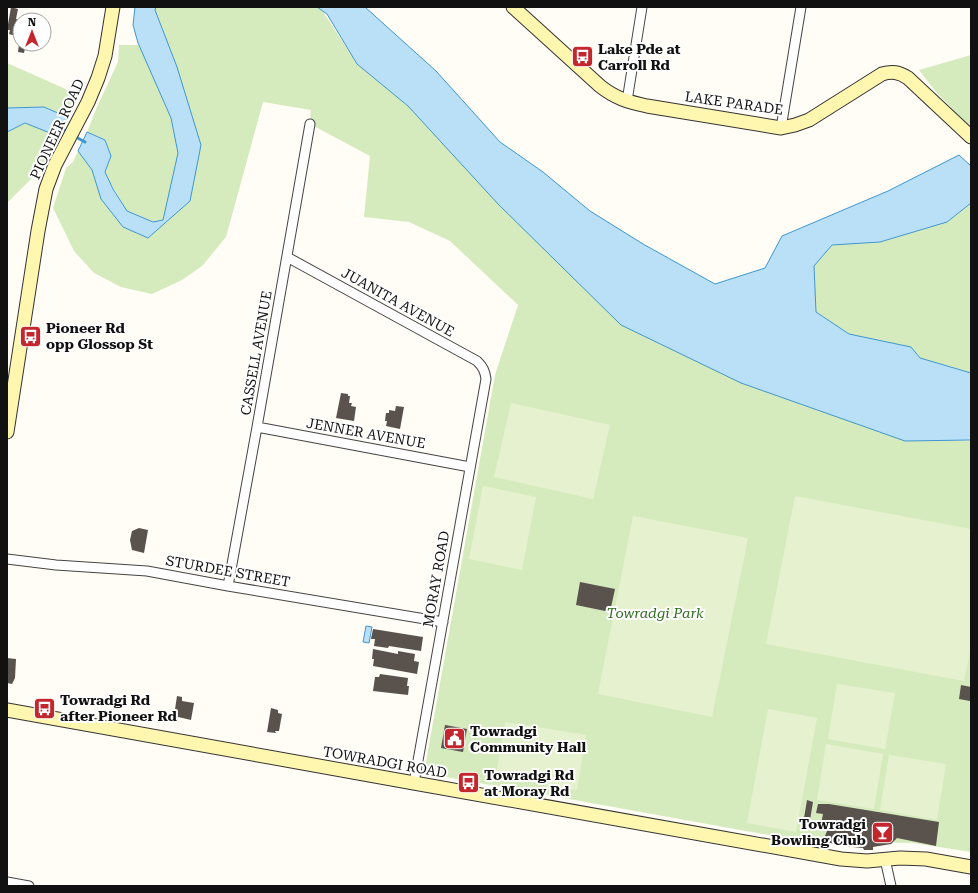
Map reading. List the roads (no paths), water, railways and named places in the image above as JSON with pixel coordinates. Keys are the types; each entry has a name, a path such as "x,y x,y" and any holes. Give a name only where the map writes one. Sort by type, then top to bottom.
{"main road":[{"name":"PIONEER ROAD","path":"7,432 9,407 46,189 50,177 94,88 102,67 113,7"},
{"name":"LAKE PARADE","path":"513,7 600,86 615,96 627,101 647,106 781,128 796,125 809,120 882,74 891,72 901,73 971,137"},
{"name":"TOWRADGI ROAD","path":"7,710 414,784 841,859 867,861 900,858 926,859 971,867"}],"street":[{"path":"627,101 642,7"},
{"path":"781,128 801,7"},
{"name":"CASSELL AVENUE","path":"228,586 258,427 310,124"},
{"name":"JUANITA AVENUE","path":"287,257 477,361 485,372 486,379"},
{"name":"MORAY ROAD","path":"414,784 486,379"},
{"name":"JENNER AVENUE","path":"258,427 470,466"},
{"name":"STURDEE STREET","path":"7,559 56,565 147,571 443,622"},
{"path":"885,859 891,886"},
{"path":"7,882 29,886"}],"water":[{"path":"135,7 156,7 155,10 177,67 201,145 190,201 148,238 123,227 101,199 92,170 78,151 87,132 105,140 111,156 105,172 113,189 127,211 153,222 163,220 178,153 171,118 138,43 133,25"},
{"path":"317,7 365,7 436,71 500,142 543,172 590,211 643,244 715,284 765,268 782,236 888,191 959,155 971,166 971,203 947,222 880,242 832,245 814,266 816,312 849,334 911,347 920,358 971,373 971,440 905,441 741,383 621,325 498,204 408,106 357,64 327,14"},
{"path":"44,107 67,117 55,135 25,123 7,132 7,108"},
{"path":"366,626 372,627 369,643 363,642"}],"waterway":[{"path":"57,126 68,132"},
{"path":"74,136 85,142"}],"place":[{"name":"Lake Pde at Carroll Rd","path":"583,57"},
{"name":"Pioneer Rd opp Glossop St","path":"31,336"},
{"name":"Towradgi Rd after Pioneer Rd","path":"44,708"},
{"name":"Towradgi Community Hall","path":"454,739"},
{"name":"Towradgi Rd at Moray Rd","path":"469,783"},
{"name":"Towradgi Bowling Club","path":"882,832"}],"park label":[{"name":"Towradgi Park","path":"655,613"}]}
